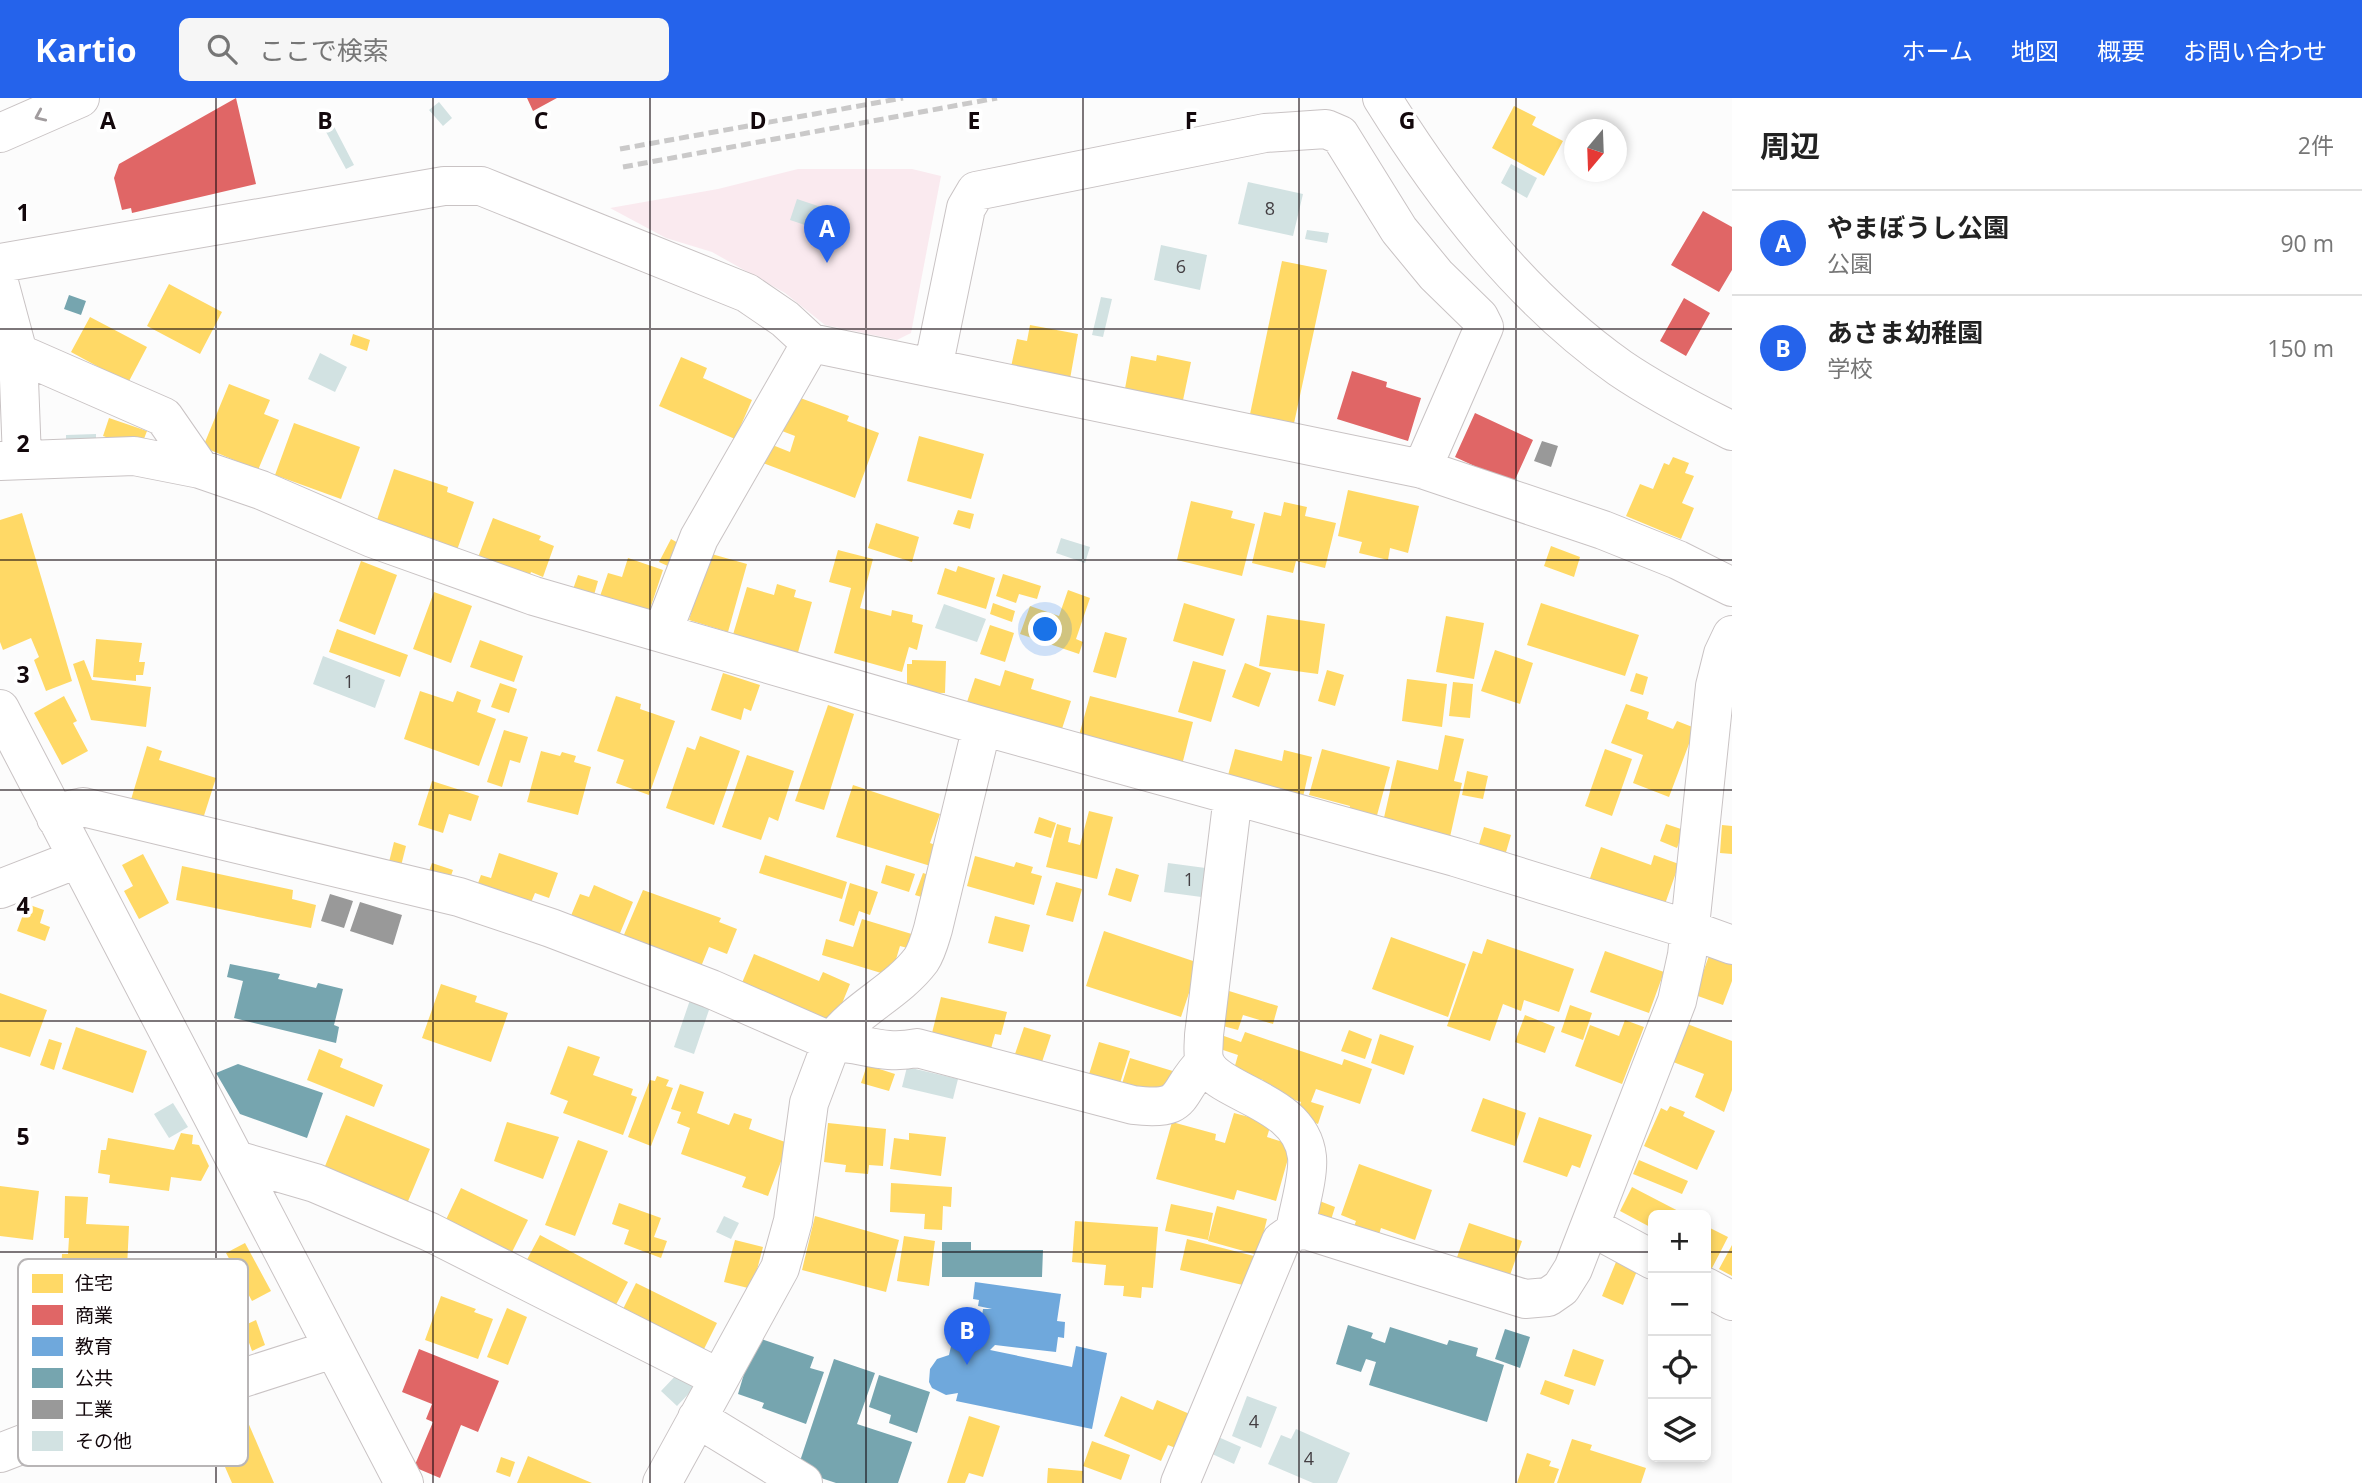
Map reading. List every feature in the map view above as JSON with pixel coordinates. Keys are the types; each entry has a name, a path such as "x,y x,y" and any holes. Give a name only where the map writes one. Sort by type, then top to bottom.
{"main road":[{"path":"0,133 80,98"},
{"path":"1383,100 1447,196 1541,302 1620,368 1732,430"},
{"path":"933,368 966,208 976,191 1265,133 1326,129 1340,135 1399,230 1436,275 1479,317 1484,327 1422,469"},
{"path":"0,263 444,186 481,186 747,293 785,319 811,343 1422,469 1603,530 1678,560 1732,587"},
{"path":"0,286 18,353 11,460 134,456 200,468 261,490 372,538 534,596 663,631 982,726 1455,857 1732,945"},
{"path":"663,631 699,538 811,343"},
{"path":"18,353 164,417 200,468"},
{"path":"1180,1483 1281,1241 1295,1231 1306,1230 1506,1295 1538,1300 1561,1288 1592,1227 1677,1001 1688,955 1688,929 1716,686 1723,654 1732,635"},
{"path":"0,709 404,1483"},
{"path":"662,1483 780,1268 793,1222 809,1103 832,1042 844,1024 906,977 923,957 933,929 982,726"},
{"path":"1233,796 1204,1035 1205,1062 1215,1075 1284,1115 1300,1139 1307,1157 1295,1231"},
{"path":"56,818 69,810 83,807 459,897 551,928 711,989 832,1042 850,1042 895,1053 917,1048 1133,1105 1159,1108 1178,1101 1205,1062"},
{"path":"0,889 77,859"},
{"path":"236,1160 315,1183 430,1232 719,1378"},
{"path":"1592,1227 1648,1257"},
{"path":"1711,1290 1732,1301"},
{"path":"248,1376 333,1349"},
{"path":"696,1418 803,1483"},
{"path":"0,1453 18,1446"}],"shaded area":[{"path":"798,169 912,169 941,176 911,333 897,340 825,325 785,293 712,252 666,238 610,208 718,189"}],"building: 住宅":[{"path":"1514,106 1536,117 1532,125 1563,141 1544,176 1492,148"},
{"path":"1282,261 1327,270 1293,428 1249,419"},
{"path":"169,284 222,312 200,354 147,326"},
{"path":"90,317 147,347 128,383 71,352"},
{"path":"1030,325 1078,334 1070,379 1011,367 1017,339 1027,341"},
{"path":"353,334 370,340 367,351 350,345"},
{"path":"1157,355 1191,362 1182,405 1124,394 1131,356 1156,361"},
{"path":"681,357 707,368 703,378 752,400 735,439 659,406"},
{"path":"229,384 270,400 264,414 279,420 258,470 203,447"},
{"path":"795,396 849,416 847,421 879,433 855,498 763,463 770,444 790,452 795,436 782,431"},
{"path":"109,418 147,431 140,449 103,436"},
{"path":"294,423 360,447 341,499 275,475"},
{"path":"919,436 984,454 971,499 907,481"},
{"path":"1673,457 1689,463 1685,473 1694,476 1682,503 1694,508 1681,539 1626,516 1640,484 1653,489 1664,463 1669,465"},
{"path":"394,469 448,487 447,492 474,502 456,553 438,546 439,541 377,520"},
{"path":"1348,490 1419,506 1408,553 1390,548 1388,560 1359,553 1362,542 1338,536"},
{"path":"1191,501 1233,511 1231,518 1255,524 1242,576 1177,560"},
{"path":"1284,502 1307,507 1305,516 1336,523 1325,568 1296,561 1293,573 1252,563 1264,512 1281,516"},
{"path":"958,510 974,514 970,529 953,524"},
{"path":"22,513 72,681 46,691 34,660 39,657 31,638 3,650 0,642 0,520"},
{"path":"493,518 541,536 539,540 554,546 543,577 531,572 528,580 477,560"},
{"path":"876,523 919,537 912,562 868,548"},
{"path":"671,539 680,544 670,567 659,562"},
{"path":"1551,546 1580,557 1574,577 1544,566"},
{"path":"838,550 873,559 860,608 891,616 892,610 913,615 912,622 923,625 917,650 909,647 902,672 834,653 851,588 829,582"},
{"path":"708,553 747,564 728,632 689,620"},
{"path":"628,558 663,570 647,618 598,602 608,573 622,577"},
{"path":"361,561 397,575 375,635 339,621"},
{"path":"958,566 995,578 986,609 937,594 945,568 956,572"},
{"path":"1003,574 1041,586 1037,599 1019,594 1016,603 996,596"},
{"path":"578,575 598,581 592,602 571,595"},
{"path":"777,584 796,590 794,597 812,602 797,656 732,638 747,587 774,595"},
{"path":"1068,590 1090,598 1076,639 1083,642 1079,654 1020,634 1030,606 1059,616"},
{"path":"434,592 472,606 451,663 413,649"},
{"path":"993,603 1015,611 1012,622 990,614"},
{"path":"1184,603 1235,619 1223,656 1173,641"},
{"path":"1541,603 1639,635 1625,676 1527,645"},
{"path":"1267,615 1325,624 1318,674 1259,666"},
{"path":"1446,616 1484,623 1474,679 1436,672"},
{"path":"990,625 1014,633 1005,662 980,654"},
{"path":"337,629 408,655 400,677 329,652"},
{"path":"1105,632 1127,638 1116,678 1093,672"},
{"path":"96,639 142,643 139,662 145,662 143,675 136,675 136,681 93,677"},
{"path":"480,640 523,656 514,682 470,667"},
{"path":"1495,650 1533,663 1520,704 1481,691"},
{"path":"84,660 92,680 151,687 146,727 91,720 73,664"},
{"path":"912,660 946,661 945,693 907,692 907,664 912,664"},
{"path":"1193,661 1226,670 1211,722 1178,712"},
{"path":"1245,663 1271,673 1259,707 1232,697"},
{"path":"1005,670 1034,679 1031,689 1071,701 1060,735 966,705 975,678 1000,686"},
{"path":"1327,670 1344,675 1335,706 1318,701"},
{"path":"723,673 760,685 751,711 744,708 741,720 711,710"},
{"path":"1636,673 1648,677 1643,695 1630,691"},
{"path":"1407,679 1447,684 1442,727 1402,721"},
{"path":"1453,682 1473,684 1470,718 1449,716"},
{"path":"500,683 517,689 509,713 491,707"},
{"path":"420,691 453,702 457,691 481,700 477,712 496,719 479,766 404,739"},
{"path":"64,696 77,721 73,723 88,751 62,765 34,713"},
{"path":"616,696 641,704 640,709 675,721 649,795 616,783 624,760 597,751"},
{"path":"1090,696 1193,722 1182,765 1078,739"},
{"path":"1626,704 1649,712 1647,719 1673,729 1677,721 1695,728 1669,797 1633,783 1643,755 1611,743"},
{"path":"828,705 854,714 824,810 795,801"},
{"path":"504,730 528,737 520,763 510,760 502,787 487,782"},
{"path":"1445,735 1464,739 1454,781 1462,783 1450,837 1383,822 1397,760 1438,770"},
{"path":"700,736 740,751 714,825 666,808 687,747 695,750"},
{"path":"147,746 162,751 159,760 216,778 201,825 130,803"},
{"path":"1235,749 1282,761 1284,750 1312,757 1303,797 1227,779"},
{"path":"1322,749 1390,767 1376,819 1349,811 1350,806 1309,795"},
{"path":"1605,749 1632,759 1612,816 1585,806"},
{"path":"541,751 560,756 562,752 576,756 574,762 591,767 578,815 527,802"},
{"path":"747,755 794,771 778,821 769,817 761,840 722,827"},
{"path":"1467,771 1488,776 1483,799 1462,795"},
{"path":"432,781 479,796 471,821 449,814 443,833 418,825"},
{"path":"853,785 940,814 930,843 943,848 937,868 836,837"},
{"path":"1089,811 1113,817 1097,879 1046,867 1057,824 1071,828 1068,842 1080,845"},
{"path":"1039,817 1056,823 1051,838 1034,833"},
{"path":"1666,824 1684,830 1677,848 1660,841"},
{"path":"1722,825 1732,826 1732,854 1720,853"},
{"path":"1484,827 1511,835 1504,859 1477,851"},
{"path":"394,842 406,846 399,874 387,870"},
{"path":"1601,847 1651,865 1654,855 1679,864 1664,907 1589,881"},
{"path":"499,853 558,873 549,898 535,893 530,905 477,886 481,875 491,878"},
{"path":"143,854 169,903 139,919 124,891 133,886 122,865"},
{"path":"765,855 847,882 842,899 759,873"},
{"path":"975,856 1014,867 1016,862 1033,867 1031,873 1042,876 1034,905 967,886"},
{"path":"432,863 453,870 447,887 426,879"},
{"path":"886,865 915,874 909,892 881,883"},
{"path":"182,866 293,890 292,899 316,905 311,928 176,900"},
{"path":"1116,868 1139,875 1131,902 1108,895"},
{"path":"923,873 938,878 931,900 915,895"},
{"path":"1056,882 1082,889 1073,922 1046,915"},
{"path":"850,883 878,892 870,915 859,911 854,926 839,921"},
{"path":"594,885 633,902 618,938 570,918 580,894 589,897"},
{"path":"643,890 721,918 719,922 737,929 727,954 709,947 700,969 623,937"},
{"path":"27,904 44,910 40,923 50,927 45,941 17,931"},
{"path":"995,916 1030,925 1023,952 988,943"},
{"path":"862,919 915,935 911,949 900,946 891,976 822,955 826,939 853,947"},
{"path":"1104,931 1199,963 1181,1017 1086,986"},
{"path":"1391,937 1466,964 1448,1017 1372,989"},
{"path":"1487,939 1574,969 1559,1012 1524,1000 1521,1011 1503,1004 1490,1041 1447,1026 1473,951 1482,954"},
{"path":"1711,950 1732,958 1732,981 1723,1005 1695,995"},
{"path":"1605,951 1664,972 1649,1013 1590,992"},
{"path":"754,954 819,981 823,972 850,984 832,1028 739,990"},
{"path":"441,984 477,996 475,1002 508,1013 491,1062 422,1038"},
{"path":"1229,991 1278,1006 1273,1024 1243,1015 1238,1030 1219,1025"},
{"path":"0,993 47,1010 30,1057 0,1047"},
{"path":"941,997 1007,1012 1001,1035 995,1034 989,1056 930,1041"},
{"path":"1570,1005 1592,1013 1583,1040 1561,1032"},
{"path":"1525,1015 1555,1027 1545,1053 1515,1042"},
{"path":"1625,1020 1644,1027 1622,1084 1575,1066 1590,1025 1619,1036"},
{"path":"1682,1022 1732,1041 1732,1090 1724,1112 1695,1097 1704,1074 1668,1060"},
{"path":"76,1027 147,1051 133,1093 62,1069"},
{"path":"1024,1027 1051,1035 1042,1062 1015,1054"},
{"path":"1349,1030 1372,1039 1365,1059 1341,1051"},
{"path":"1245,1032 1342,1065 1344,1059 1372,1069 1360,1104 1316,1089 1311,1102 1324,1106 1318,1124 1296,1116 1301,1102 1260,1088 1263,1080 1234,1069 1238,1055 1220,1049 1224,1036 1241,1042"},
{"path":"1380,1034 1414,1046 1404,1075 1371,1063"},
{"path":"49,1039 62,1043 54,1070 40,1065"},
{"path":"1099,1042 1130,1051 1117,1093 1086,1084"},
{"path":"568,1046 600,1057 593,1075 633,1089 631,1095 637,1097 623,1135 563,1113 568,1101 550,1094"},
{"path":"319,1049 343,1059 340,1067 383,1085 374,1107 307,1080"},
{"path":"1130,1058 1176,1072 1168,1099 1121,1087"},
{"path":"867,1065 895,1074 889,1091 861,1083"},
{"path":"657,1076 669,1080 666,1086 673,1088 651,1146 628,1137 650,1080 655,1081"},
{"path":"680,1084 704,1092 697,1113 729,1125 734,1113 752,1119 749,1129 788,1143 768,1196 742,1187 746,1177 681,1154 690,1128 677,1123 681,1112 671,1109"},
{"path":"1483,1098 1526,1113 1515,1146 1471,1131"},
{"path":"1670,1106 1685,1112 1683,1116 1715,1131 1697,1170 1644,1146 1661,1108 1667,1111"},
{"path":"1234,1113 1264,1121 1263,1125 1270,1127 1267,1137 1286,1143 1291,1148 1276,1201 1237,1190 1234,1200 1156,1179 1172,1122 1216,1134 1215,1140 1225,1143"},
{"path":"346,1115 430,1149 406,1206 323,1171"},
{"path":"1539,1117 1592,1135 1580,1168 1572,1165 1567,1177 1523,1162"},
{"path":"507,1122 559,1137 543,1179 494,1161"},
{"path":"828,1123 886,1129 883,1166 869,1165 868,1174 845,1172 846,1165 824,1162"},
{"path":"181,1133 193,1135 192,1144 199,1145 209,1166 201,1181 171,1177 169,1191 109,1183 110,1175 98,1173 101,1150 106,1150 108,1138 174,1150"},
{"path":"909,1133 946,1137 941,1176 890,1169 894,1138 909,1140"},
{"path":"578,1140 608,1151 575,1236 545,1225"},
{"path":"1639,1160 1688,1181 1682,1194 1633,1174"},
{"path":"1359,1164 1432,1190 1415,1240 1381,1228 1377,1241 1352,1232 1356,1221 1341,1215"},
{"path":"891,1183 952,1187 951,1207 943,1206 942,1230 924,1229 925,1214 890,1212"},
{"path":"0,1186 39,1191 33,1240 0,1236"},
{"path":"1632,1187 1676,1210 1648,1210 1648,1226 1620,1211"},
{"path":"461,1188 528,1220 508,1260 442,1228"},
{"path":"65,1196 88,1197 86,1224 129,1226 127,1259 62,1259 62,1254 68,1254 69,1238 64,1238"},
{"path":"1317,1200 1335,1207 1330,1223 1312,1217"},
{"path":"619,1203 661,1218 654,1237 667,1241 661,1258 624,1244 629,1230 612,1224"},
{"path":"1171,1204 1213,1213 1208,1240 1165,1231"},
{"path":"1217,1206 1267,1219 1258,1255 1208,1241"},
{"path":"815,1216 899,1240 886,1292 802,1270"},
{"path":"1075,1221 1158,1227 1153,1288 1142,1287 1141,1298 1123,1296 1124,1286 1104,1285 1106,1265 1072,1262"},
{"path":"1469,1223 1522,1241 1508,1281 1455,1263"},
{"path":"1711,1228 1728,1237 1711,1270"},
{"path":"540,1235 628,1282 609,1318 521,1271"},
{"path":"904,1236 935,1241 929,1286 897,1281"},
{"path":"1187,1239 1254,1256 1247,1286 1180,1270"},
{"path":"735,1240 763,1247 752,1289 724,1282"},
{"path":"245,1243 271,1291 252,1301 248,1294 248,1259 229,1259 226,1253"},
{"path":"1732,1245 1732,1276 1719,1269"},
{"path":"1616,1262 1637,1271 1623,1305 1602,1296"},
{"path":"636,1283 717,1323 700,1357 619,1317"},
{"path":"441,1296 476,1309 474,1312 493,1319 478,1359 425,1340"},
{"path":"507,1308 527,1317 508,1365 487,1357"},
{"path":"256,1320 265,1345 252,1351 248,1340 248,1324"},
{"path":"1573,1349 1604,1360 1595,1386 1564,1376"},
{"path":"1545,1380 1574,1390 1569,1405 1540,1394"},
{"path":"1121,1396 1153,1410 1157,1400 1192,1415 1178,1449 1168,1445 1161,1461 1104,1436"},
{"path":"969,1416 1000,1426 983,1477 969,1473 965,1483 947,1483"},
{"path":"248,1422 274,1483 232,1483 225,1466 248,1466"},
{"path":"1572,1439 1592,1445 1590,1450 1646,1468 1641,1483 1557,1483"},
{"path":"1092,1441 1130,1455 1121,1480 1083,1466"},
{"path":"1527,1453 1551,1461 1549,1466 1559,1469 1554,1483 1517,1483"},
{"path":"528,1456 592,1483 517,1483"},
{"path":"501,1457 515,1462 510,1477 496,1472"},
{"path":"1048,1468 1083,1471 1082,1483 1047,1483"}],"building: 商業":[{"path":"236,98 256,184 132,213 131,208 122,210 114,178 119,164"},
{"path":"527,98 557,98 533,111"},
{"path":"1703,211 1732,227 1732,270 1719,292 1671,265"},
{"path":"1684,298 1710,313 1686,356 1660,341"},
{"path":"1352,371 1387,382 1386,387 1421,398 1408,441 1337,419"},
{"path":"1475,413 1533,440 1513,484 1455,457"},
{"path":"419,1349 499,1381 478,1432 461,1425 440,1478 414,1467 433,1422 426,1419 432,1404 402,1392"}],"building: 教育":[{"path":"975,1282 1061,1294 1057,1321 1065,1322 1064,1338 1058,1337 1056,1352 995,1345 990,1350 1072,1367 1076,1346 1107,1353 1092,1429 956,1401 958,1393 946,1395 932,1388 929,1382 930,1369 937,1359 949,1355 952,1342 975,1347 990,1330 980,1329 983,1309 992,1309 978,1306 979,1300 973,1299"}],"building: 公共":[{"path":"69,295 86,301 81,315 64,309"},
{"path":"230,964 280,974 278,979 316,988 318,983 343,989 334,1025 339,1027 336,1043 234,1018 243,981 227,977"},
{"path":"238,1064 323,1093 307,1138 240,1114 216,1073"},
{"path":"942,1242 971,1242 971,1250 1043,1250 1042,1277 942,1277"},
{"path":"1348,1325 1373,1333 1371,1338 1385,1343 1390,1327 1447,1345 1449,1340 1478,1348 1476,1356 1504,1365 1487,1422 1369,1385 1376,1362 1366,1359 1361,1372 1336,1364"},
{"path":"1505,1329 1530,1337 1520,1368 1495,1359"},
{"path":"755,1337 814,1357 810,1368 824,1372 806,1424 762,1408 764,1403 738,1394"},
{"path":"834,1359 875,1373 857,1424 912,1442 898,1483 836,1483 797,1470"},
{"path":"879,1375 930,1392 917,1433 889,1423 891,1415 869,1407"}],"building: 工業":[{"path":"1542,441 1558,446 1551,467 1534,461"},
{"path":"330,894 353,901 344,928 321,921"},
{"path":"360,902 402,915 393,945 350,931"}],"building: その他":[{"path":"439,102 452,118 443,126 429,110"},
{"path":"327,113 354,165 346,169 318,117"},
{"path":"1511,164 1537,178 1527,198 1501,183"},
{"path":"1248,182 1303,194 1293,236 1238,224"},
{"path":"797,199 821,207 814,228 790,220"},
{"path":"1307,230 1329,233 1327,243 1305,239"},
{"path":"1161,245 1207,255 1200,290 1154,280"},
{"path":"1101,297 1112,299 1103,337 1092,335"},
{"path":"320,353 347,367 335,392 308,379"},
{"path":"96,434 96,448 66,449 66,435"},
{"path":"1061,538 1090,547 1085,563 1056,553"},
{"path":"944,604 986,619 977,642 935,628"},
{"path":"323,656 385,680 375,708 313,684"},
{"path":"1168,863 1213,869 1209,898 1164,892"},
{"path":"690,1000 710,1007 694,1054 674,1047"},
{"path":"907,1067 958,1079 953,1099 902,1087"},
{"path":"173,1103 188,1127 169,1138 154,1114"},
{"path":"724,1216 739,1223 731,1239 716,1232"},
{"path":"680,1371 696,1386 677,1406 661,1391"},
{"path":"1247,1396 1277,1407 1261,1448 1232,1436"},
{"path":"1296,1429 1350,1453 1337,1483 1313,1483 1268,1464 1281,1435 1291,1439"},
{"path":"1216,1436 1241,1447 1234,1464 1210,1453"}],"railway":[{"path":"620,149 903,98"},
{"path":"623,167 997,98"}],"place":[{"name":"やまぼうし公園","path":"827,263"},
{"name":"あさま幼稚園","path":"967,1365"}]}
